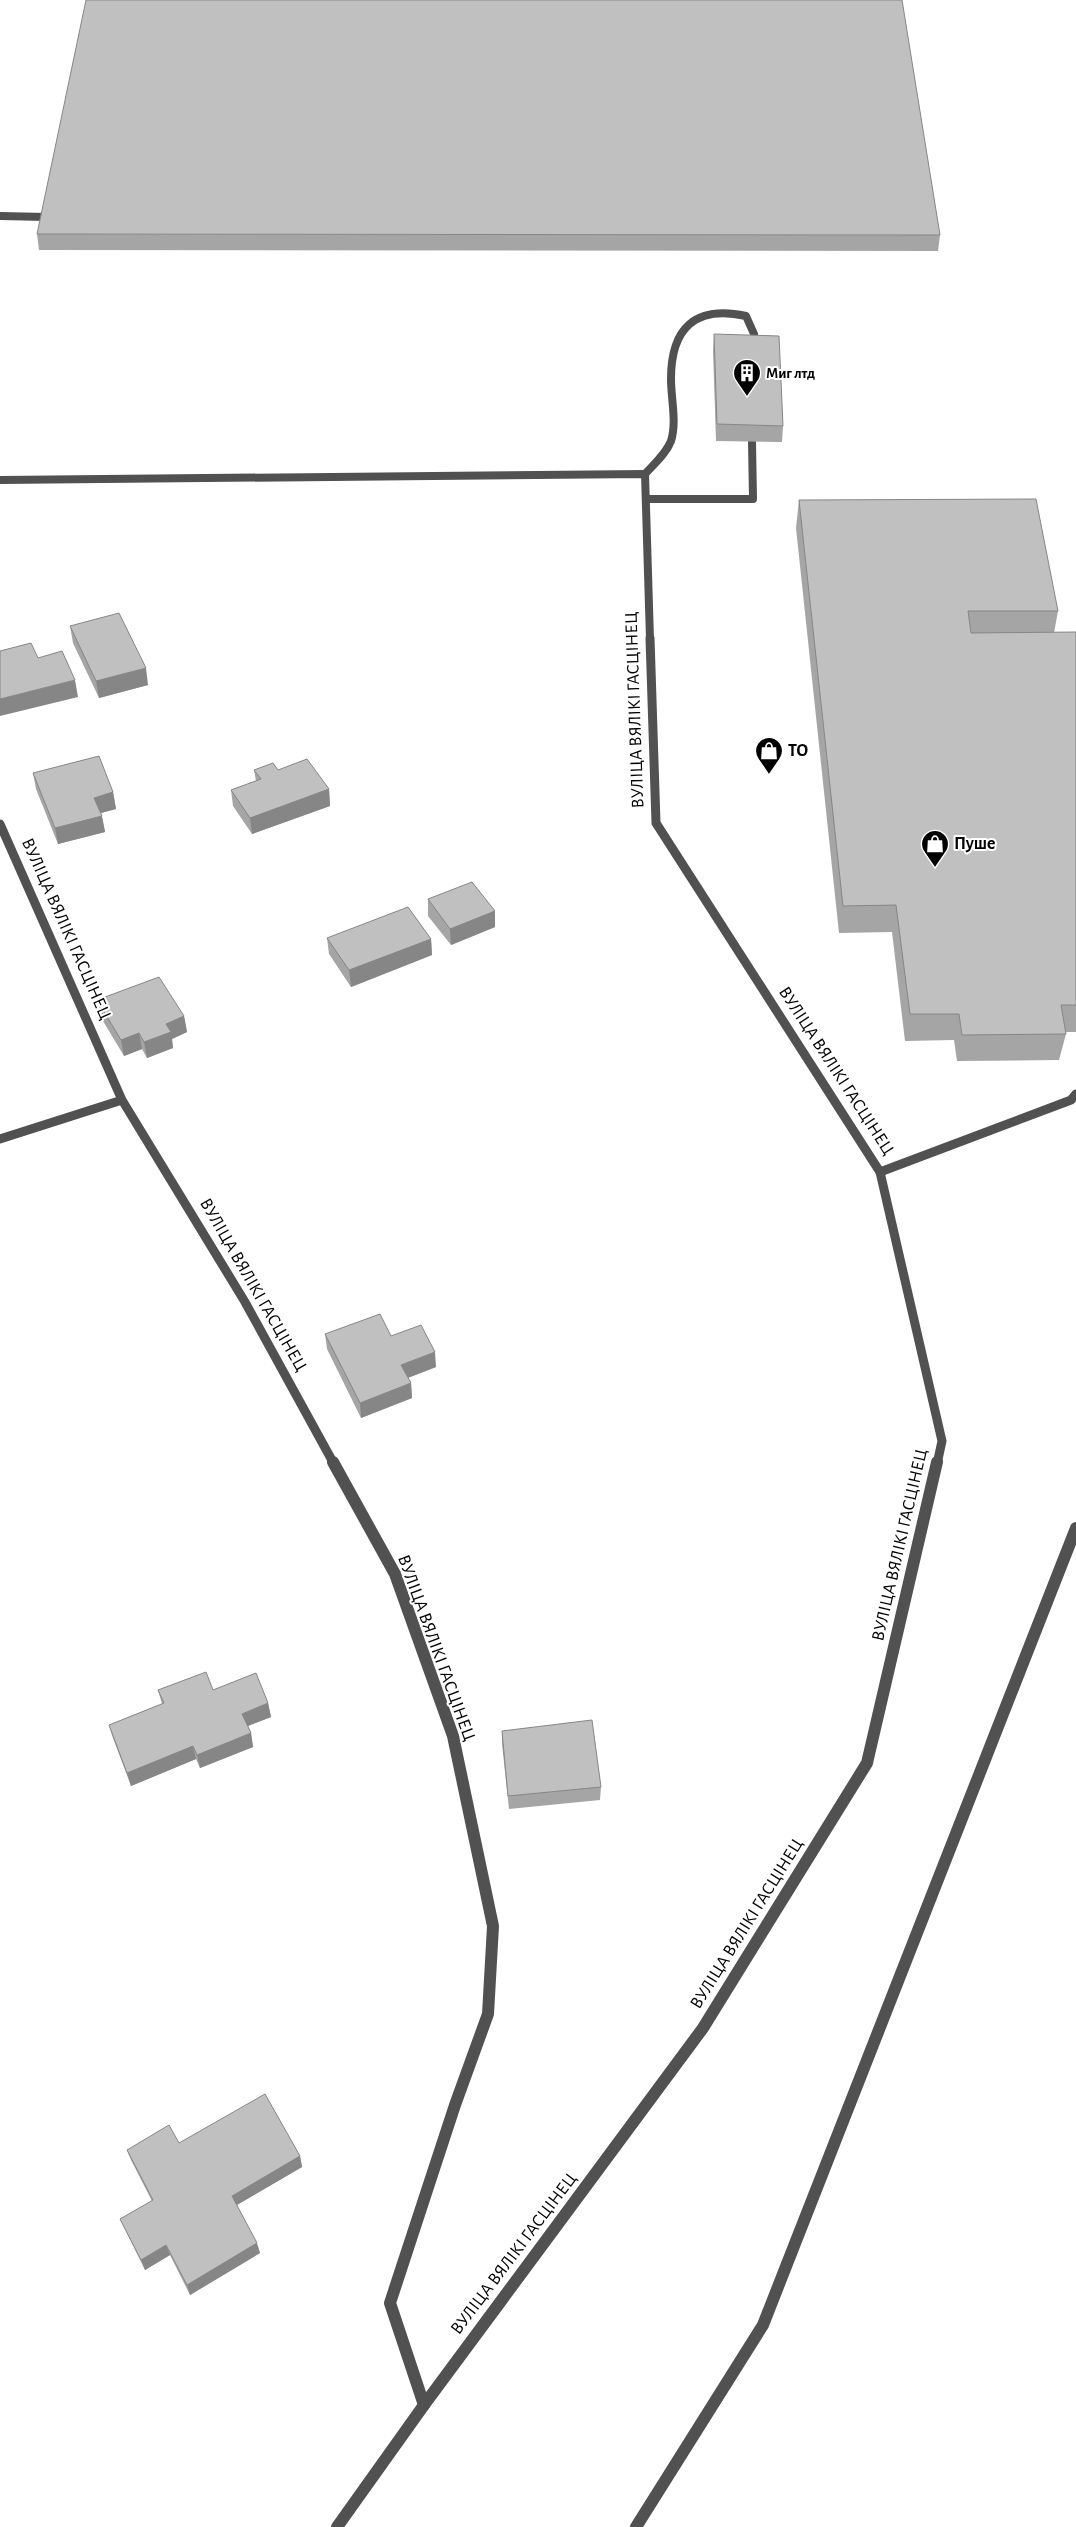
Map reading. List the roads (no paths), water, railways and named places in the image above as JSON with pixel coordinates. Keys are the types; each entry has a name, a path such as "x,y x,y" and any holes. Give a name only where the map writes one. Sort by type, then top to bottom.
{"street":[{"path":"0,216 46,217"},
{"path":"0,480 645,474 667,448 672,435 671,367 677,338 694,318 720,310 746,316 754,334 756,352"},
{"path":"646,499 753,499 752,442"},
{"name":"ВУЛІЦА ВЯЛІКІ ГАСЦІНЕЦ","path":"336,2527 424,2405 704,2028 866,1763 942,1441 880,1172 656,823 645,474"},
{"name":"ВУЛІЦА ВЯЛІКІ ГАСЦІНЕЦ","path":"0,824 122,1100 245,1302 395,1574 453,1736 493,1926 488,2014 455,2105 390,2303 424,2405"},
{"path":"880,1172 1071,1100 1076,1094"},
{"path":"0,1139 122,1100"},
{"path":"636,2527 763,2325 1076,1528"}],"place":[{"name":"Миг лтд","path":"747,397"},
{"name":"ТО","path":"769,775"},
{"name":"Пуше","path":"935,868"}]}
